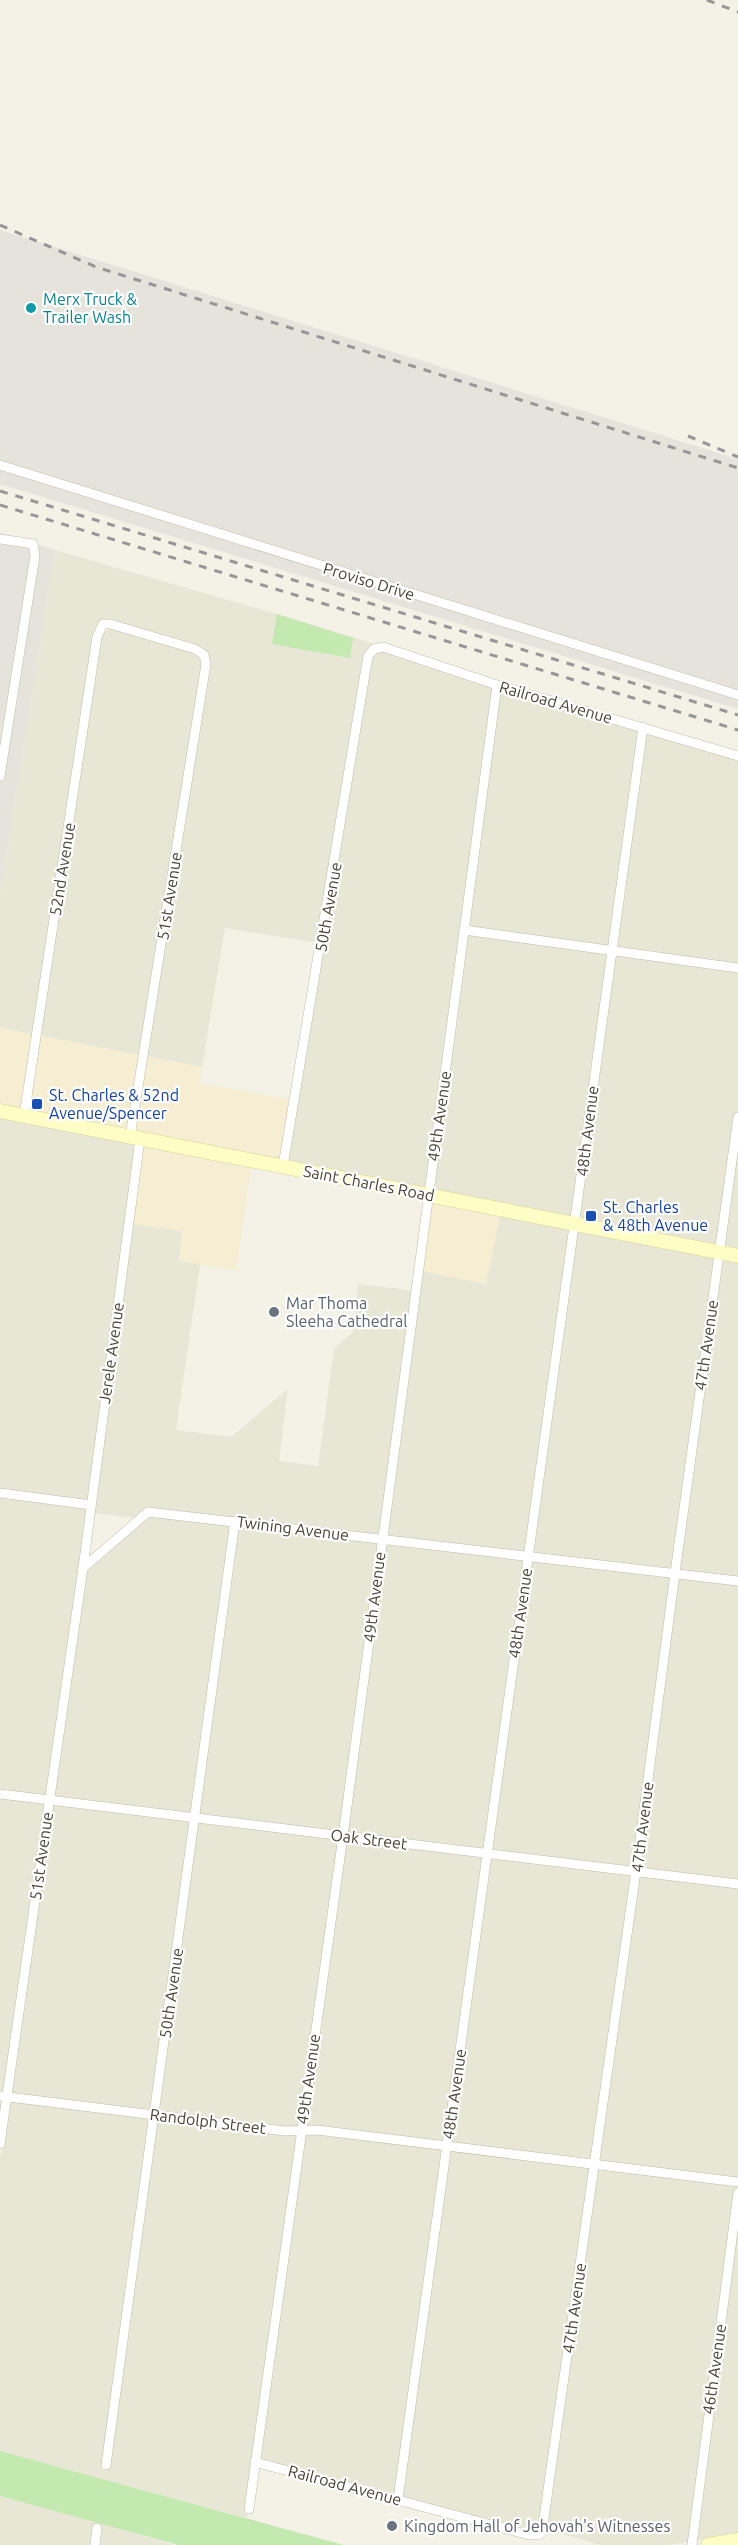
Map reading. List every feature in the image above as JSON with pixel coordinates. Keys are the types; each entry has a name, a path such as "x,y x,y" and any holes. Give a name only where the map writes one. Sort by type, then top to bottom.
{"main road":[{"name":"Saint Charles Road","path":"0,1111 738,1256"},
{"path":"708,2545 738,2540"}],"street":[{"name":"Proviso Drive","path":"0,465 738,696"},
{"path":"0,539 33,544 35,556 0,776"},
{"name":"51st Avenue","path":"104,624 122,627 195,649 204,655 206,664 135,1138"},
{"name":"52nd Avenue","path":"24,1116 97,637 104,624"},
{"name":"Railroad Avenue","path":"374,649 383,647 497,685 738,756"},
{"name":"50th Avenue","path":"283,1166 368,656 374,649"},
{"name":"49th Avenue","path":"249,2509 343,1836 381,1538 497,685"},
{"name":"48th Avenue","path":"398,2499 643,727"},
{"path":"464,930 738,968"},
{"name":"47th Avenue","path":"538,2535 543,2526 636,1871 738,1117"},
{"name":"Jerele Avenue","path":"83,1568 135,1138"},
{"path":"0,1493 91,1505"},
{"name":"Twining Avenue","path":"83,1568 148,1512 738,1581"},
{"name":"50th Avenue","path":"106,2465 235,1521"},
{"name":"51st Avenue","path":"0,2144 3,2096 83,1568"},
{"name":"Oak Street","path":"0,1794 738,1884"},
{"name":"Randolph Street","path":"3,2096 285,2131 301,2129 593,2163 738,2182"},
{"name":"46th Avenue","path":"692,2545 738,2193"},
{"name":"Railroad Avenue","path":"255,2462 529,2535 538,2535"},
{"path":"95,2545 97,2528"}],"shaded area":[{"path":"0,230 738,459 738,709 0,484"},
{"path":"0,533 55,550 0,894"},
{"path":"55,550 277,614 494,681 424,1190 284,1165 319,943 225,928 202,1067 0,1028 0,894"},
{"path":"499,689 738,760 738,1253 432,1193"},
{"path":"0,1028 202,1067 200,1083 294,1100 284,1165 0,1108"},
{"path":"0,1113 138,1141 0,2145"},
{"path":"143,1142 252,1163 236,1270 179,1261 182,1231 132,1224"},
{"path":"431,1199 501,1212 486,1284 421,1271"},
{"path":"501,1212 738,1259 738,2534 669,2545 600,2545 542,2528 541,2534 258,2460 386,1538 147,1507 135,1518 93,1513 132,1224 183,1231 179,1261 200,1264 176,1430 231,1437 288,1389 279,1461 318,1466 334,1349 353,1332 358,1284 418,1291 421,1271"},
{"path":"149,1513 381,1542 247,2518 0,2451 0,2160 84,1570"},
{"path":"0,2496 99,2523 174,2545 0,2545"}],"green space":[{"path":"277,614 353,638 350,658 272,644"},
{"path":"0,2451 344,2545 178,2545 0,2496"}],"railway":[{"path":"707,0 738,12"},
{"path":"0,225 96,267 738,468"},
{"path":"688,436 738,457"},
{"path":"0,491 738,715"},
{"path":"0,505 738,730"}],"place":[{"name":"Merx Truck & Trailer Wash","path":"31,308"},
{"name":"St. Charles & 52nd Avenue/Spencer","path":"37,1104"},
{"name":"St. Charles & 48th Avenue","path":"591,1216"},
{"name":"Mar Thoma Sleeha Cathedral","path":"274,1312"},
{"name":"Kingdom Hall of Jehovah's Witnesses","path":"392,2526"}]}
